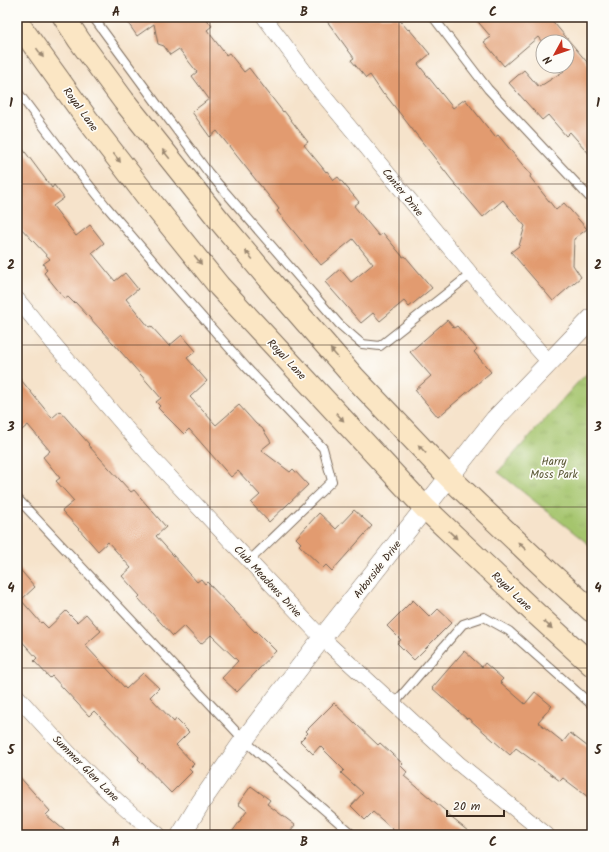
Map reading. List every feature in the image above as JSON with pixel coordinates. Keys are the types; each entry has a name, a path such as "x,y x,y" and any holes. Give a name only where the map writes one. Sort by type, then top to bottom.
{"main road":[{"path":"64,17 124,101 277,289 353,376 449,477 592,611"},
{"name":"Royal Lane","path":"17,22 87,119 152,204 219,286 425,508 592,665"}],"street":[{"name":"Canter Drive","path":"264,17 314,84 471,274 549,362"},
{"name":"Club Meadows Drive","path":"17,298 53,343 151,457 322,638 458,763 547,835"},
{"name":"Arborside Drive","path":"182,835 200,802 244,740 494,419 592,318"},
{"name":"Summer Glen Lane","path":"17,696 96,781 131,813 159,835"}],"lane":[{"path":"93,17 208,172 339,324 362,344 380,346 471,274"},
{"path":"433,17 488,89 592,200"},
{"path":"17,91 97,194 166,276 246,367 323,448 332,481 249,561"},
{"path":"17,498 244,740 353,835"},
{"path":"394,704 463,624 484,617 509,631 592,705"}],"green space":[{"name":"Harry Moss Park","path":"592,369 592,547 498,472 578,382"}],"building":[{"path":"124,17 205,17 212,26 207,30 226,55 229,53 244,72 249,68 308,142 304,145 326,172 327,171 334,180 338,177 359,202 354,206 379,236 383,233 432,288 409,307 404,301 380,321 373,313 361,323 325,282 340,269 351,282 373,264 353,239 321,265 277,211 279,209 217,131 210,137 192,112 209,99 192,76 197,72 179,49 170,55 164,46 158,44 154,24 137,36"},
{"path":"324,17 397,17 408,30 409,29 430,54 418,64 453,108 465,99 495,137 498,135 531,175 530,177 556,210 564,203 587,229 574,239 573,265 581,277 553,301 511,252 519,246 525,226 503,200 483,217 451,179 384,93 383,94 370,75 366,78 351,60 354,58"},
{"path":"474,17 549,17 563,34 535,34 535,40 504,66 484,42 491,37"},
{"path":"575,48 592,68 592,157 570,132 566,136 548,115 542,120 509,83 524,70 539,87 559,74 575,74"},
{"path":"17,141 52,188 54,185 64,198 53,206 76,236 90,225 104,243 92,253 115,281 125,273 138,289 126,299 149,327 151,326 169,346 182,335 196,351 187,358 207,381 190,397 216,425 239,405 256,424 262,428 271,442 261,450 290,472 293,469 308,485 269,522 251,503 260,495 238,471 231,477 189,429 184,434 158,408 160,406 156,402 161,398 75,302 74,303 68,297 65,299 44,273 47,270 43,264 50,259 17,224"},
{"path":"447,320 454,328 457,326 477,349 474,352 491,372 438,417 415,390 431,376 410,352"},
{"path":"17,375 52,418 60,411 89,444 88,445 131,492 134,490 166,527 156,536 197,582 201,579 205,584 207,582 255,632 256,631 276,651 237,692 222,678 238,661 211,635 201,644 184,626 173,636 138,598 140,596 122,576 131,568 108,542 98,551 62,511 74,501 56,481 60,478 43,457 50,451 28,425 17,434"},
{"path":"354,510 372,526 332,571 326,565 323,568 299,545 301,543 296,538 319,513 336,529"},
{"path":"17,566 35,587 21,600 41,623 42,622 48,628 66,611 77,622 86,614 101,631 85,645 126,689 143,673 159,688 150,697 174,722 176,719 189,732 176,745 194,764 189,769 192,772 171,793 138,759 139,757 94,711 89,716 52,676 50,678 34,661 37,658 17,636"},
{"path":"413,600 430,617 438,609 452,622 414,660 397,643 401,640 387,626"},
{"path":"464,651 482,667 485,663 503,679 500,682 525,704 535,692 552,706 538,722 563,742 570,733 592,750 592,800 563,778 560,781 516,748 510,755 432,688"},
{"path":"334,703 378,745 380,743 403,764 401,766 407,772 404,776 473,835 399,835 373,812 365,820 351,806 363,793 341,773 344,770 320,746 313,754 300,741 308,733 306,731"},
{"path":"17,774 50,811 46,815 70,835 17,835"},
{"path":"251,786 270,800 267,804 295,825 287,835 230,835 247,811 238,804"}]}
